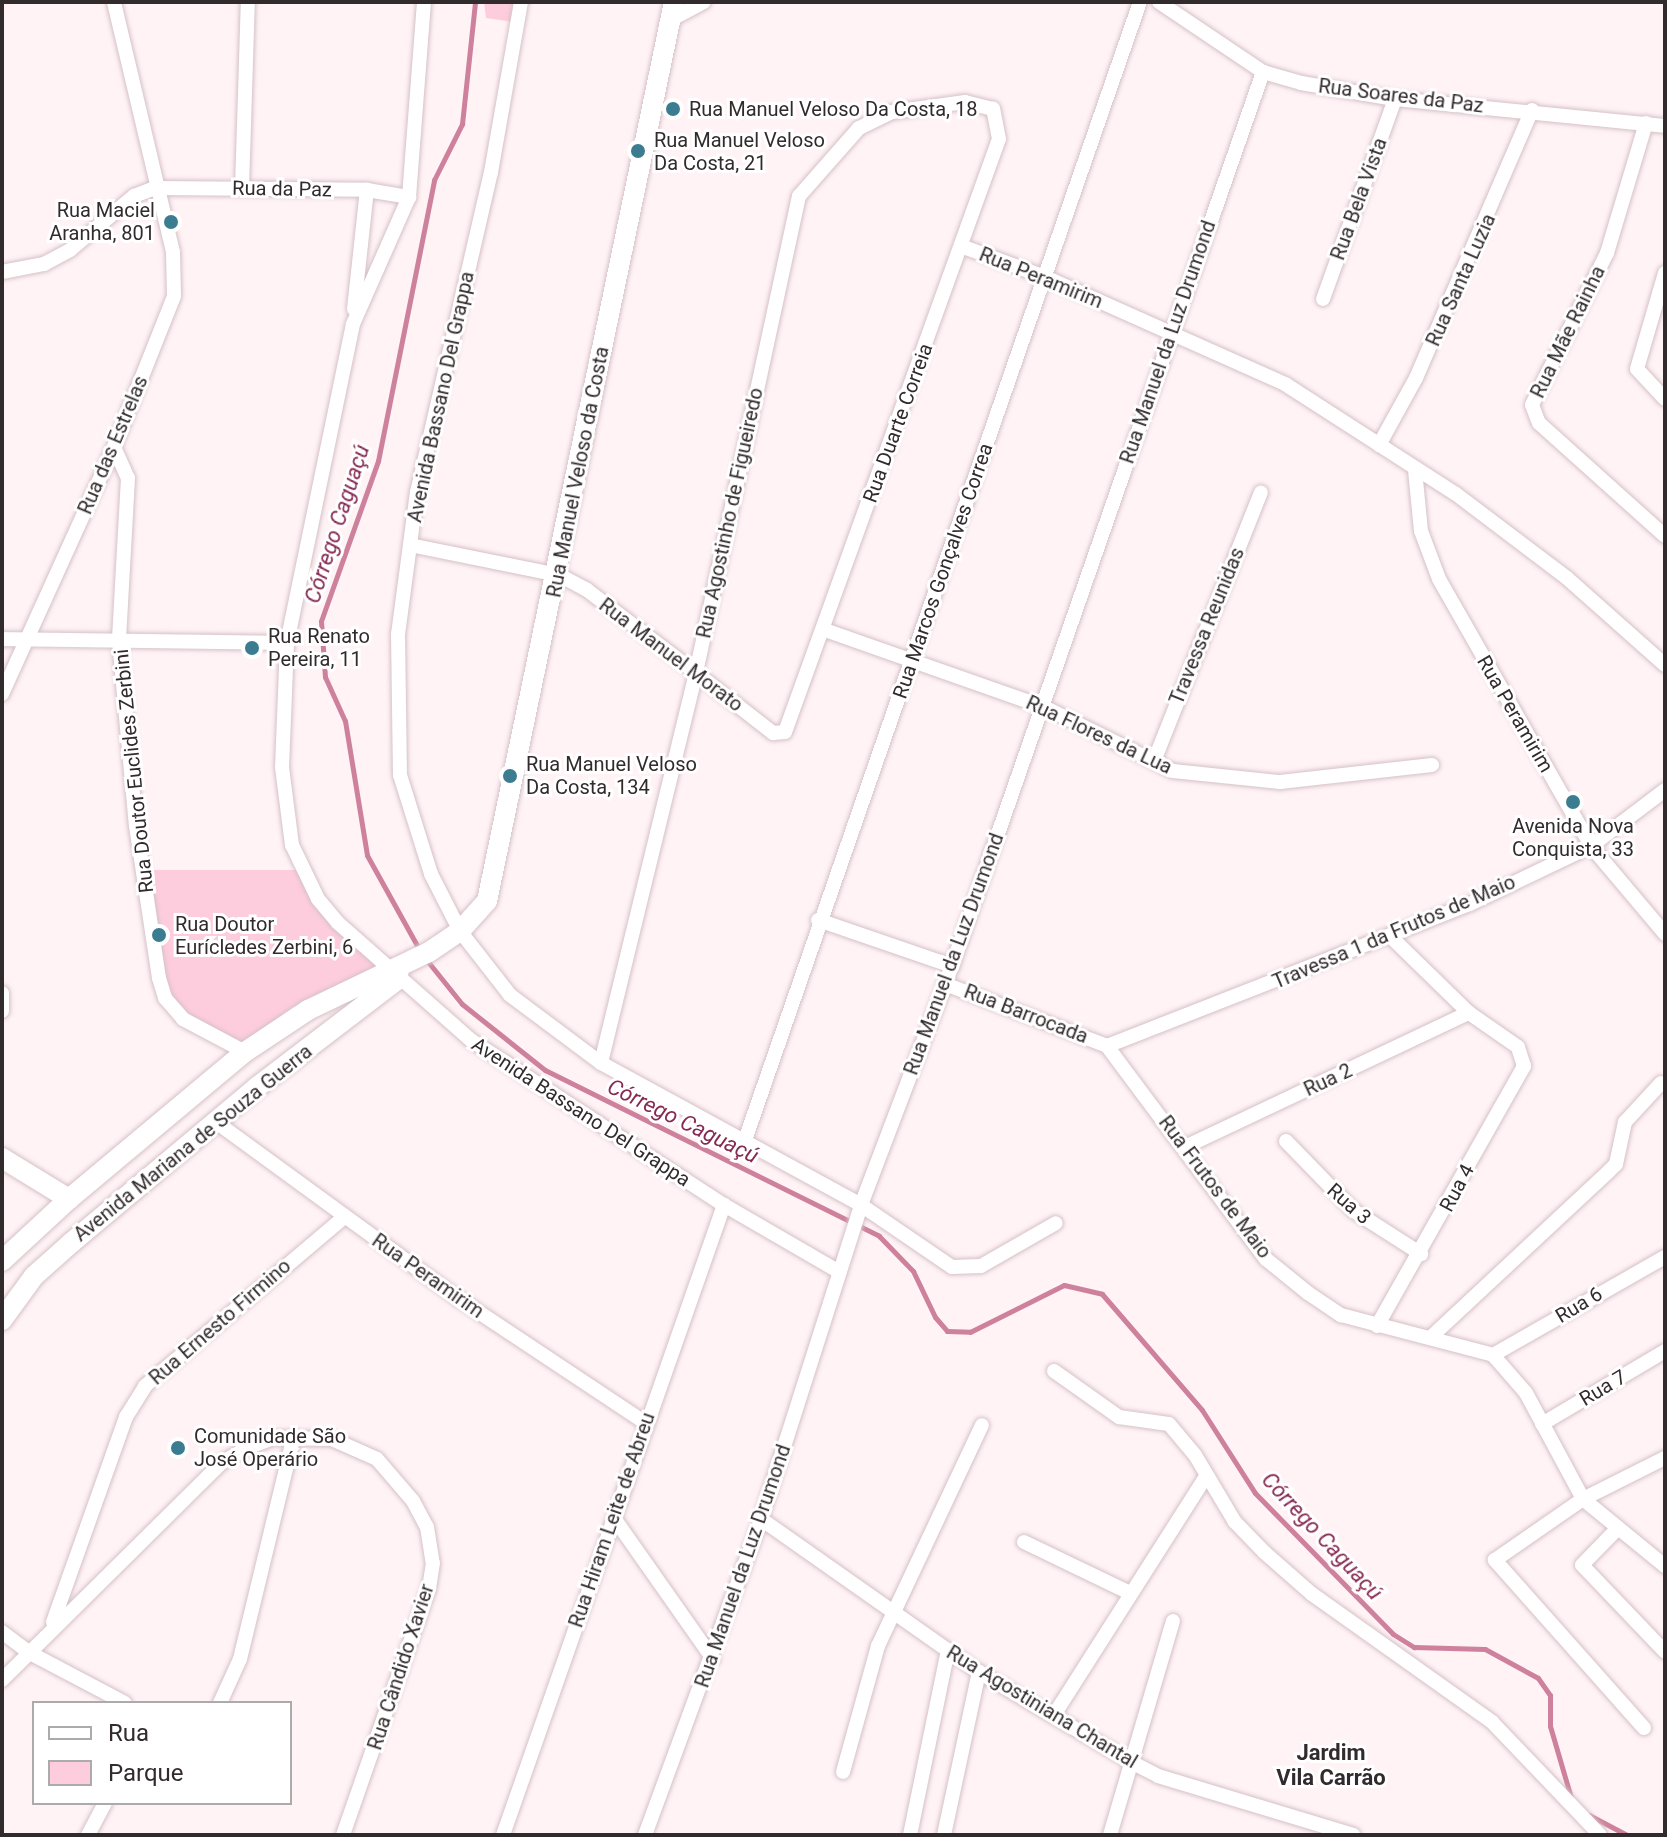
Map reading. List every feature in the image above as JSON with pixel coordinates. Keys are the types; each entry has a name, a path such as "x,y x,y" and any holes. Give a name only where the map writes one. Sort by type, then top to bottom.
{"main road":[{"name":"Rua Manuel Veloso da Costa","path":"399,970 456,934 490,894 559,575 672,11"},
{"name":"Avenida Mariana de Souza Guerra","path":"2,1261 69,1199 239,1060 308,1010 399,970"},
{"name":"Avenida Mariana de Souza Guerra","path":"2,1320 34,1276 216,1122 255,1085 399,970"},
{"path":"239,1060 255,1085"},
{"path":"2,1158 69,1199"}],"street":[{"name":"Rua das Estrelas","path":"2,694 114,447 174,296 173,252 155,188 114,2"},
{"path":"242,188 248,2"},
{"name":"Avenida Bassano Del Grappa","path":"424,2 409,197 353,324 287,643 282,767 292,845 318,899 511,1070 724,1205 838,1271"},
{"name":"Avenida Bassano Del Grappa","path":"521,2 491,172 417,492 398,634 400,775 431,874 456,934 510,995 601,1063 745,1140 952,1267 966,1270 1056,1223"},
{"path":"672,11 704,2"},
{"name":"Rua Marcos Gonçalves Correa","path":"745,1140 818,920 913,661 1140,2"},
{"name":"Rua Soares da Paz","path":"1159,2 1263,72 1395,99 1532,110 1665,126"},
{"name":"Rua Manuel da Luz Drumond","path":"645,1835 713,1659 761,1519 858,1212 952,966 1263,72"},
{"name":"Rua Bela Vista","path":"1323,299 1395,99"},
{"name":"Rua Agostinho de Figueiredo","path":"601,1063 696,673 799,196 859,128 892,112 965,102 981,103 999,117"},
{"name":"Rua Santa Luzia","path":"1379,445 1416,378 1516,157 1532,110"},
{"name":"Rua Duarte Correia","path":"789,728 999,139 999,117"},
{"name":"Rua Mãe Rainha","path":"1646,123 1607,253 1532,405 1539,423 1665,536"},
{"name":"Rua da Paz","path":"155,188 367,190 409,197"},
{"path":"2,272 57,257 118,208 155,188"},
{"path":"353,324 367,190"},
{"name":"Rua Peramirim","path":"961,246 1045,277 1285,384 1379,445 1567,578 1665,665"},
{"path":"1660,397 1637,369 1665,273"},
{"name":"Rua Doutor Euclides Zerbini","path":"114,447 128,478 119,640 136,826 165,998 183,1019 239,1060"},
{"name":"Rua Peramirim","path":"1415,470 1421,531 1439,579 1591,846 1665,934"},
{"name":"Travessa Reunidas","path":"1154,761 1261,492"},
{"name":"Rua Manuel Morato","path":"410,545 559,575 587,590 773,733 789,728"},
{"name":"Rua Flores da Lua","path":"825,630 1044,707 1173,771 1255,782 1432,765"},
{"path":"2,639 287,643"},
{"name":"Travessa 1 da Frutos de Maio","path":"1107,1046 1390,936 1591,846 1665,790"},
{"path":"818,920 952,966"},
{"path":"1390,936 1469,1013"},
{"name":"Rua Barrocada","path":"945,984 1107,1046"},
{"path":"2,993 2,1011"},
{"name":"Rua 4","path":"1377,1326 1522,1073 1518,1047 1469,1013"},
{"name":"Rua 2","path":"1187,1146 1469,1013"},
{"name":"Rua Frutos de Maio","path":"1107,1046 1187,1146 1266,1259 1341,1315 1493,1355"},
{"path":"1431,1337 1616,1164 1625,1122 1661,1083"},
{"name":"Rua Peramirim","path":"216,1122 344,1217 644,1422"},
{"name":"Rua 3","path":"1286,1141 1354,1211 1421,1254"},
{"name":"Rua Hiram Leite de Abreu","path":"503,1835 614,1518 644,1422 724,1205"},
{"name":"Rua Ernesto Firmino","path":"53,1624 126,1417 145,1386 344,1217"},
{"name":"Rua 6","path":"1493,1355 1665,1257"},
{"name":"Rua 7","path":"1542,1424 1665,1351"},
{"path":"1493,1355 1526,1393 1583,1499 1665,1566"},
{"path":"1054,1371 1119,1417 1169,1424 1195,1455 1205,1478 1264,1552 1312,1594 1492,1722 1600,1835"},
{"path":"843,1772 872,1664 982,1425"},
{"path":"221,1701 240,1659 294,1436"},
{"name":"Rua Cândido Xavier","path":"2,1680 30,1653 53,1624 221,1463 247,1448 294,1436 332,1439 377,1459 413,1501 427,1527 433,1563 429,1588 343,1835"},
{"path":"1644,1728 1495,1560 1583,1499 1665,1458"},
{"path":"1054,1715 1128,1592 1205,1478"},
{"path":"614,1518 713,1659"},
{"name":"Rua Agostiniana Chantal","path":"761,1519 979,1672 1131,1762 1158,1776 1353,1835"},
{"path":"1617,1529 1582,1565 1665,1652"},
{"path":"1024,1542 1128,1592"},
{"path":"1110,1835 1173,1621"},
{"path":"2,1632 30,1653 121,1701"},
{"path":"910,1835 948,1650"},
{"path":"944,1835 979,1672"},
{"path":"88,1835 104,1805"}],"green space":[{"path":"484,2 513,2 513,22 486,18"},
{"path":"150,870 297,870 383,968 291,1008 244,1047 216,1036 174,1004 161,972"}],"waterway":[{"name":"Córrego Caguaçú","path":"419,949 367,855 345,721 325,677 321,621 378,461 434,180 462,124 475,2"},
{"name":"Córrego Caguaçú","path":"425,958 462,1004 545,1070 879,1236 913,1271 935,1317 947,1331 970,1332 1064,1285 1102,1294 1202,1410 1255,1493 1393,1634 1414,1647 1485,1649 1538,1678 1550,1695 1550,1726 1571,1798"},
{"name":"Córrego Caguaçú","path":"1589,1815 1627,1835"}],"place":[{"name":"Rua Manuel Veloso Da Costa, 18","path":"673,109"},
{"name":"Rua Manuel Veloso Da Costa, 21","path":"638,151"},
{"name":"Rua Maciel Aranha, 801","path":"171,222"},
{"name":"Rua Renato Pereira, 11","path":"252,648"},
{"name":"Rua Manuel Veloso Da Costa, 134","path":"510,776"},
{"name":"Avenida Nova Conquista, 33","path":"1573,802"},
{"name":"Rua Doutor Eurícledes Zerbini, 6","path":"159,935"},
{"name":"Comunidade São José Operário","path":"178,1448"}],"district":[{"name":"Jardim Vila Carrão","path":"1331,1764"}]}
